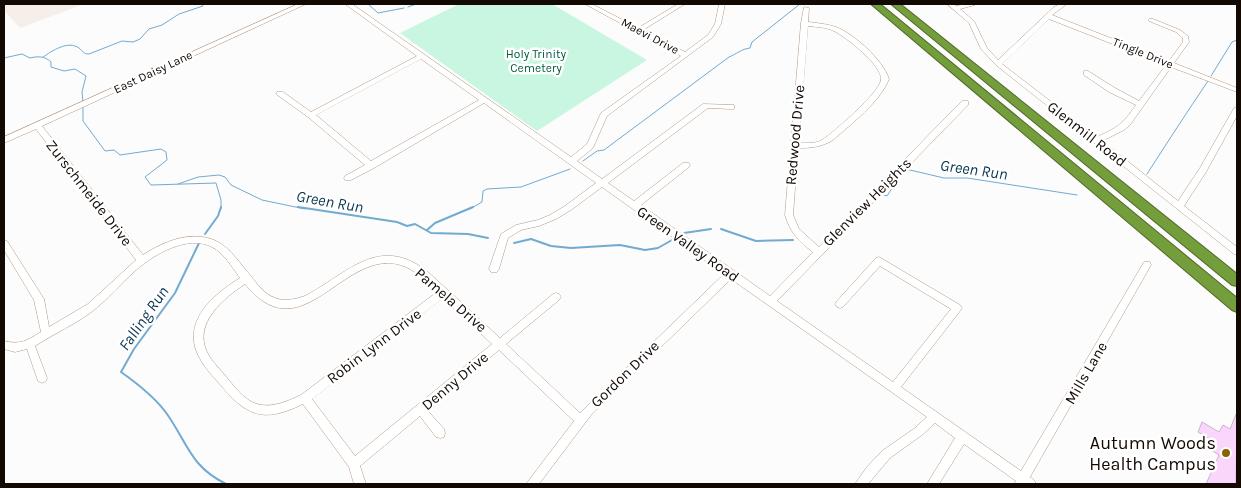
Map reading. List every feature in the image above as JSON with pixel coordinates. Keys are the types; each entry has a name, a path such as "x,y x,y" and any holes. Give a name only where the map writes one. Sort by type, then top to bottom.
{"highway":[{"path":"875,4 1237,306"},
{"path":"895,4 1237,281"},
{"path":"902,4 986,78"}],"street":[{"name":"East Daisy Lane","path":"4,140 303,4"},
{"name":"Green Valley Road","path":"348,4 934,417 1024,483"},
{"path":"639,30 682,4"},
{"path":"571,161 590,146 604,115 713,34 718,24 722,4"},
{"path":"953,6 973,4"},
{"path":"998,64 1048,16 1064,4"},
{"name":"Maevi Drive","path":"595,5 685,55"},
{"name":"Glenmill Road","path":"953,6 972,22 984,49 998,64 1237,252"},
{"name":"Redwood Drive","path":"806,8 794,145 790,221 798,234 818,251"},
{"name":"Tingle Drive","path":"1048,16 1237,90"},
{"path":"1096,141 1121,128 1183,47 1186,37 1178,31 1151,20"},
{"path":"794,145 802,146 824,142 875,95 883,86 885,80 879,66 840,31 828,26 804,23"},
{"path":"311,115 421,56"},
{"path":"1086,73 1112,90 1140,104"},
{"path":"280,94 311,115 371,166"},
{"path":"348,178 484,100"},
{"name":"Glenview Heights","path":"770,302 965,103"},
{"path":"494,269 504,236 518,227 539,223 553,217 706,106 731,108"},
{"path":"1179,206 1203,170 1237,110"},
{"name":"Zurschmeide Drive","path":"37,125 142,261"},
{"path":"634,206 686,165"},
{"name":"Pamela Drive","path":"30,344 92,306 142,261 172,245 200,238 209,240 220,247 259,293 268,300 286,304 301,302 315,295 357,267 380,259 394,259 407,263 422,273 500,343 580,420"},
{"path":"4,243 39,299 46,333"},
{"path":"840,304 879,261 957,308 894,389"},
{"name":"Mills Lane","path":"1024,483 1147,265"},
{"name":"Gordon Drive","path":"532,484 552,461 580,420 609,389 730,274"},
{"path":"247,278 217,300 208,313 201,327 200,347 235,398 247,406 261,410 274,410 287,408 305,398 354,464 360,484"},
{"name":"Robin Lynn Drive","path":"305,398 443,293"},
{"name":"Denny Drive","path":"354,464 556,297"},
{"path":"4,345 15,348 30,344 42,378"},
{"path":"420,409 440,433"},
{"path":"861,484 875,465 888,452 925,428 934,417"},
{"path":"933,484 962,437"}],"shaded area":[{"path":"4,4 84,4 20,28 4,10"}],"green space":[{"name":"Holy Trinity Cemetery","path":"459,4 552,4 647,60 537,131 400,33"}],"building":[{"name":"Autumn Woods Health Campus","path":"1237,412 1236,484 1206,484 1219,455 1211,450 1215,442 1198,432 1202,422 1219,432 1223,425 1230,429"}],"waterway":[{"path":"43,57 55,49 70,45 89,54 122,41 133,42 140,39 149,29 162,25 179,14 203,6 202,4"},
{"path":"333,4 340,4"},
{"path":"368,4 378,13 404,8"},
{"path":"408,7 416,4"},
{"path":"583,161 597,151 604,150 729,57 750,48 752,42 800,4"},
{"name":"Green Run","path":"1211,76 1232,42 1237,40"},
{"name":"Falling Run","path":"4,58 22,54 30,58 44,58 51,62 51,67 64,71 75,69 86,76 82,92 83,102"},
{"name":"Green Run","path":"1147,174 1208,81"},
{"name":"Falling Run","path":"83,107 83,121 105,151 114,150 120,155 161,149 166,152 167,160 145,177 151,185 216,183 221,207"},
{"path":"470,209 482,202 483,191 487,189 521,187 570,169"},
{"name":"Green Run","path":"881,194 887,196 903,171 910,170 944,178 967,178 1077,195"},
{"name":"Green Run","path":"178,184 198,177 219,175 225,177 231,185 262,200 305,209"},
{"name":"Falling Run","path":"205,234 218,216 221,207"},
{"name":"Green Run","path":"298,207 397,222 407,226 415,224 431,233 468,234 488,238"},
{"path":"427,230 435,223 473,207"},
{"name":"Green Run","path":"684,233 711,229"},
{"name":"Green Run","path":"721,229 756,241 793,240"},
{"name":"Green Run","path":"514,243 531,239 551,246 571,248 620,245 645,250 658,248 672,240"},
{"name":"Falling Run","path":"199,243 175,293 134,349 121,372 157,402 197,462 214,477 226,484"}],"place":[{"name":"Autumn Woods Health Campus","path":"1226,453"}]}
